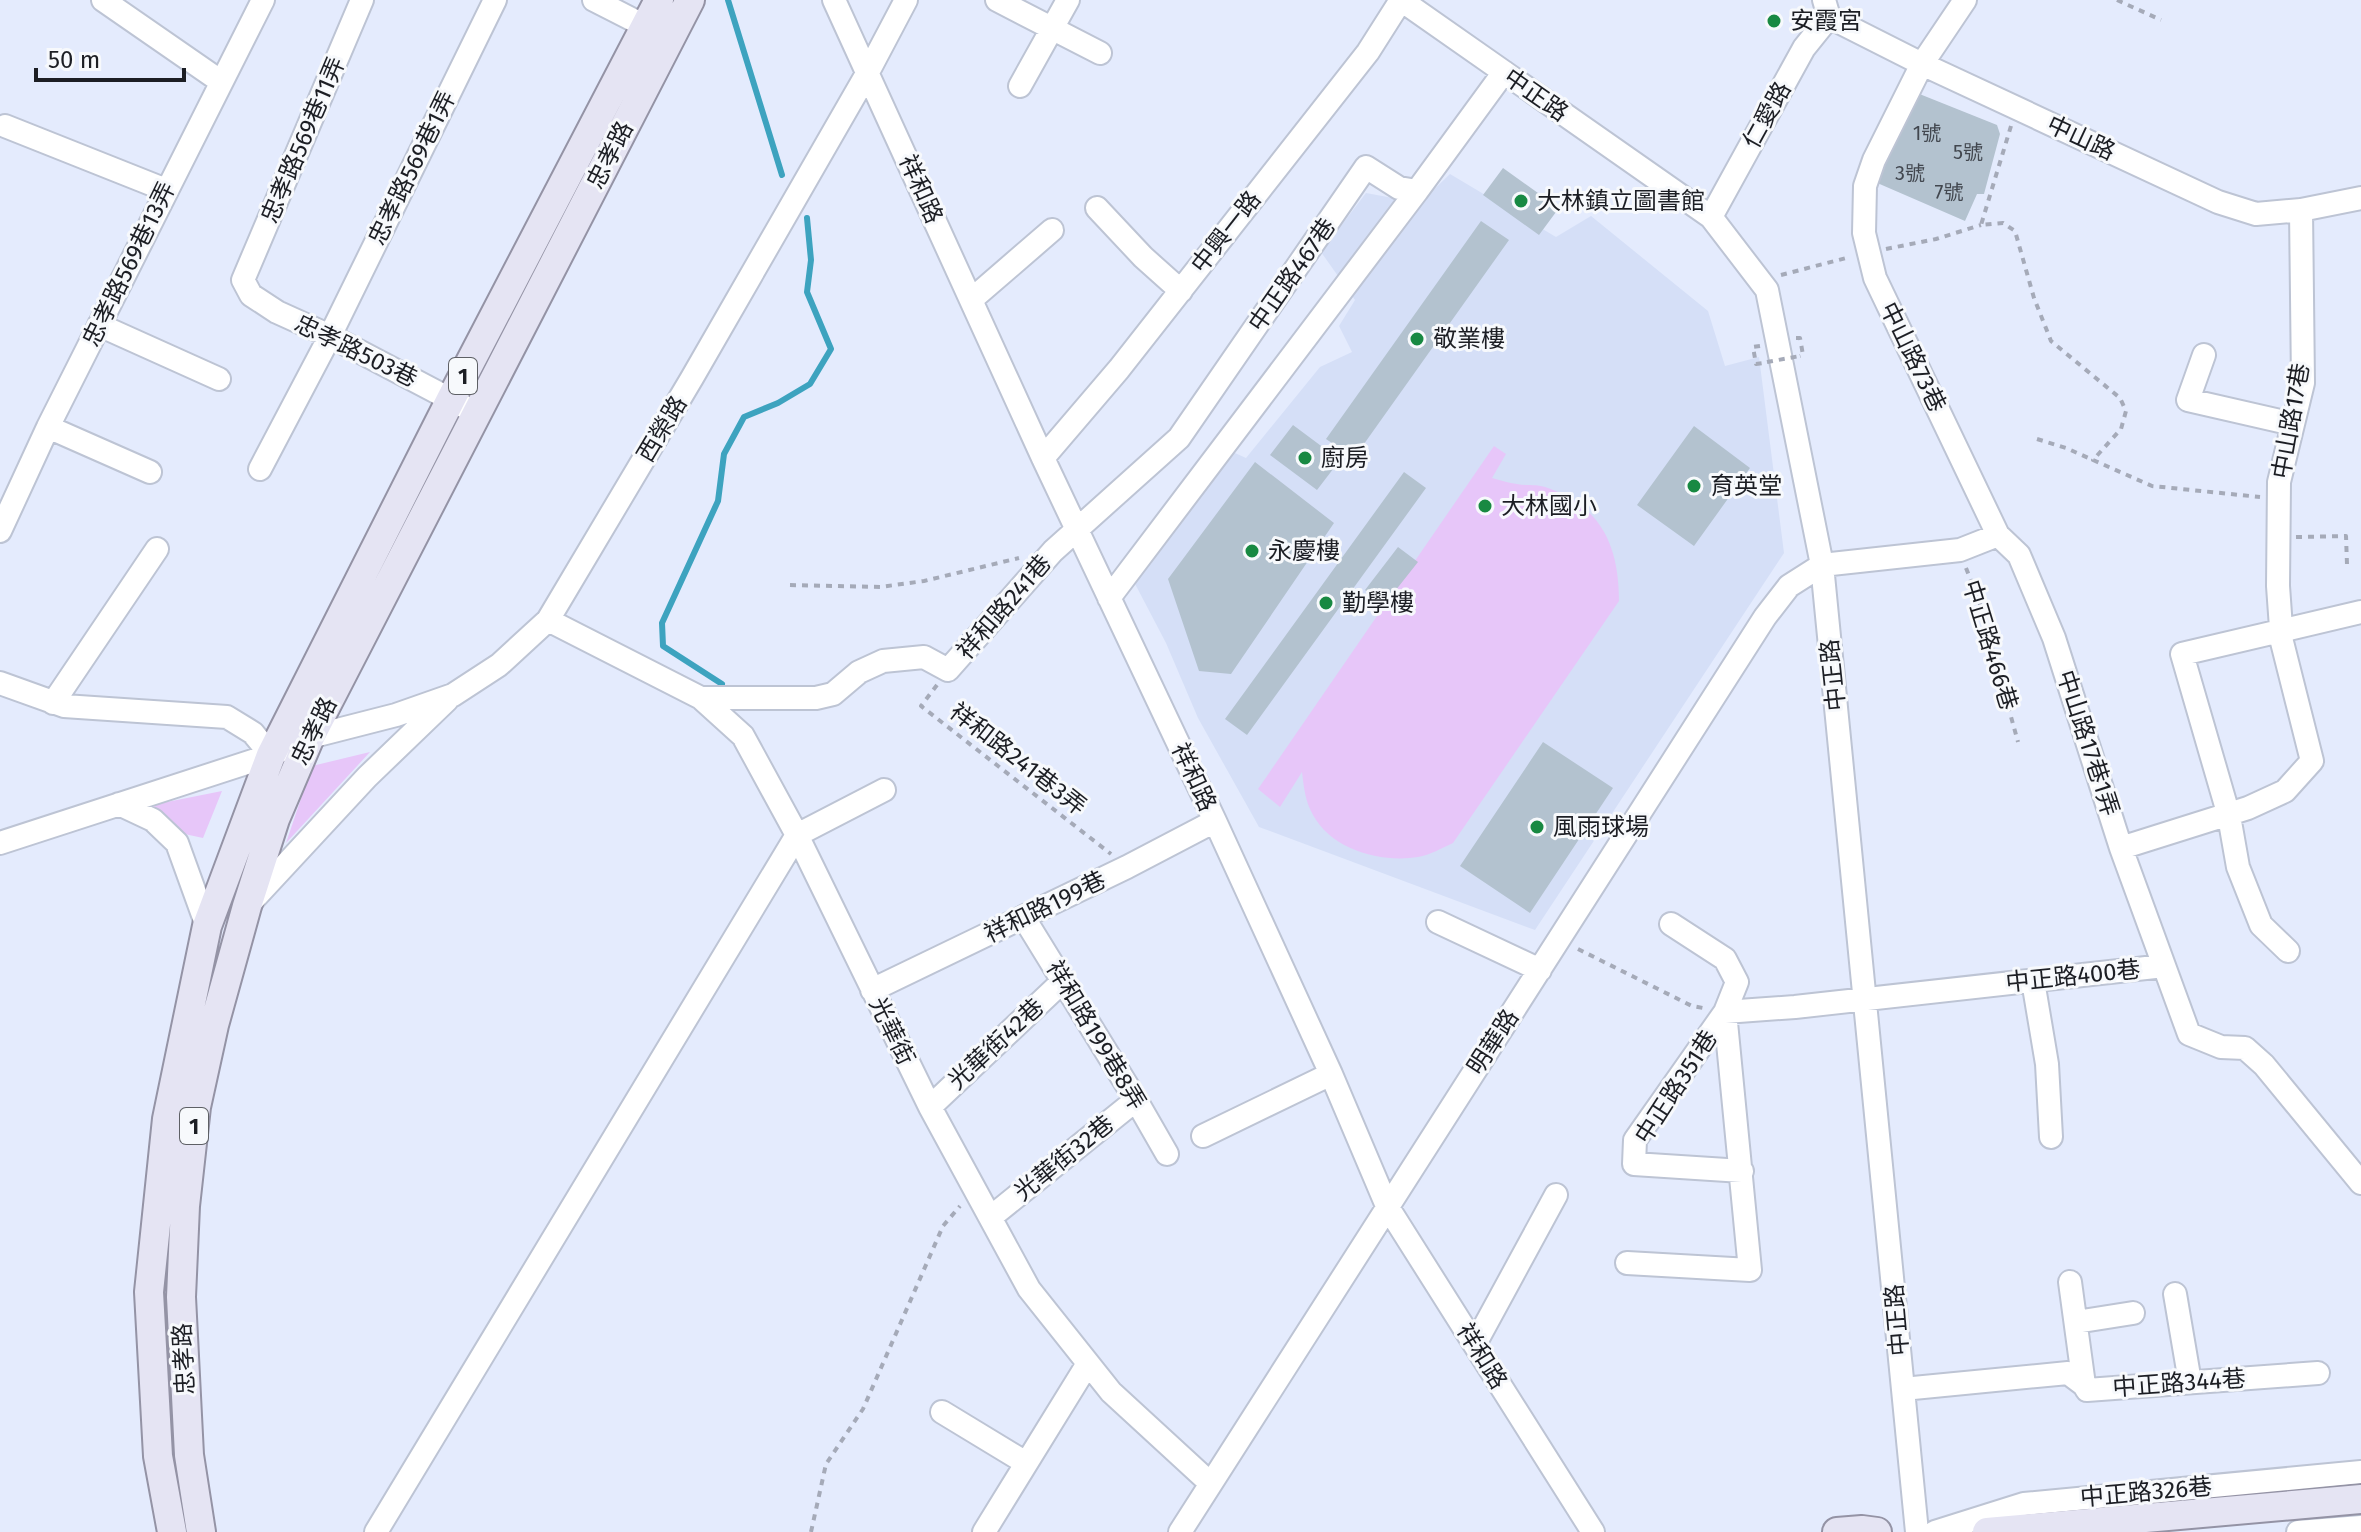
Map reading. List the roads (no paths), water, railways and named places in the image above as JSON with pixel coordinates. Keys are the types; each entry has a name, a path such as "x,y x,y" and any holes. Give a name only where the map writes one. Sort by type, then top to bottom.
{"main road":[{"name":"忠孝路","path":"172,1532 158,1456 149,1292 167,1119 207,926 271,755 451,399 659,0"},
{"name":"忠孝路","path":"201,1532 187,1423 181,1297 185,1206 196,1107 214,1025 247,906 275,819 310,737 690,0"},
{"path":"1987,1532 2361,1499"},
{"path":"1837,1532 1877,1532"}],"street":[{"path":"103,0 220,81"},
{"name":"忠孝路569巷13弄","path":"0,531 48,427 263,0"},
{"name":"忠孝路569巷11弄","path":"243,280 362,0"},
{"name":"忠孝路569巷1弄","path":"260,469 330,336 495,0"},
{"path":"594,0 645,26"},
{"name":"祥和路","path":"834,0 1043,458 1215,821 1331,1074 1387,1206 1593,1532"},
{"name":"西榮路","path":"0,843 271,755 310,737 396,715 453,695 499,665 548,620 868,72 906,0"},
{"path":"997,0 1100,53"},
{"path":"1020,86 1068,0"},
{"name":"中正路","path":"1401,0 1711,217 1767,290 1822,565 1917,1532"},
{"name":"中興一路","path":"1043,458 1119,369 1368,52 1401,0"},
{"name":"中山路73巷","path":"1965,0 1922,64 1874,160 1865,186 1864,233 1875,278 1998,535 2019,555 2054,638"},
{"name":"中山路","path":"1827,9 1922,64 2218,202 2256,214 2301,210 2361,198"},
{"name":"仁愛路","path":"1711,217 1827,9"},
{"path":"1109,598 1504,72"},
{"path":"5,126 166,190"},
{"name":"中正路467巷","path":"1076,528 1098,512 1179,438 1366,167 1399,188 1417,191"},
{"path":"1097,208 1143,257 1181,291"},
{"name":"中山路17巷","path":"2229,816 2285,791 2312,761 2281,631 2278,586 2279,482 2303,383 2301,210"},
{"path":"971,300 1052,230"},
{"name":"忠孝路503巷","path":"243,280 251,295 277,312 330,336 477,413"},
{"path":"99,325 219,379"},
{"path":"2204,355 2188,400 2293,424"},
{"path":"48,427 150,472"},
{"name":"祥和路241巷","path":"701,698 816,698 833,694 859,672 883,661 924,657 948,670 1076,528"},
{"name":"中正路466巷","path":"1822,565 1960,550 1998,535"},
{"path":"53,703 157,549"},
{"name":"明華路","path":"1180,1532 1765,617 1789,586 1822,565"},
{"path":"2288,951 2261,925 2238,867 2229,816 2182,654 2361,612"},
{"name":"光華街","path":"548,620 701,698 743,736 797,835 930,1107 1029,1289 1111,1392 1210,1483"},
{"name":"中山路17巷1弄","path":"2054,638 2121,848 2164,966"},
{"path":"0,683 64,706 227,717 253,733 271,755"},
{"path":"247,906 367,777 453,695"},
{"path":"376,1532 797,835 884,790"},
{"path":"119,804 153,820 177,843 207,926"},
{"name":"中山路17巷1弄","path":"2121,848 2229,816"},
{"name":"祥和路199巷","path":"872,990 1024,918 1215,821"},
{"name":"祥和路199巷8弄","path":"1024,918 1167,1154"},
{"path":"1438,922 1540,970"},
{"name":"中正路351巷","path":"1671,924 1725,959 1737,982 1725,1012 1635,1140 1634,1164 1742,1171"},
{"name":"中正路400巷","path":"1866,998 2164,966 2189,1034 2221,1047 2245,1048 2264,1065 2361,1183"},
{"name":"光華街42巷","path":"930,1107 1063,981"},
{"path":"2033,981 2047,1064 2051,1137"},
{"name":"中正路351巷","path":"1725,1012 1866,998"},
{"path":"1627,1263 1750,1270 1725,1012"},
{"path":"1203,1136 1331,1074"},
{"name":"光華街32巷","path":"991,1217 1136,1100"},
{"path":"2337,1156 2361,1151"},
{"path":"1475,1344 1556,1195"},
{"path":"2070,1282 2084,1385"},
{"path":"2175,1294 2190,1382"},
{"path":"2076,1322 2133,1313"},
{"path":"984,1532 1087,1365"},
{"name":"中正路344巷","path":"1903,1389 2068,1373 2087,1390 2318,1373"},
{"path":"942,1412 1026,1463"},
{"name":"中正路326巷","path":"1935,1532 2024,1504 2355,1469"},
{"path":"2298,1532 2361,1527"}],"waterway":[{"path":"728,0 782,175"},
{"path":"722,684 663,646 662,623 718,501 724,454 744,417 778,403 810,384 831,349 807,292 811,260 807,218"}],"place":[{"name":"安霞宮","path":"1774,21"},
{"name":"大林鎮立圖書館","path":"1521,201"},
{"name":"敬業樓","path":"1417,339"},
{"name":"廚房","path":"1305,458"},
{"name":"育英堂","path":"1694,486"},
{"name":"大林國小","path":"1485,506"},
{"name":"永慶樓","path":"1252,551"},
{"name":"勤學樓","path":"1326,603"},
{"name":"風雨球場","path":"1537,827"}]}
